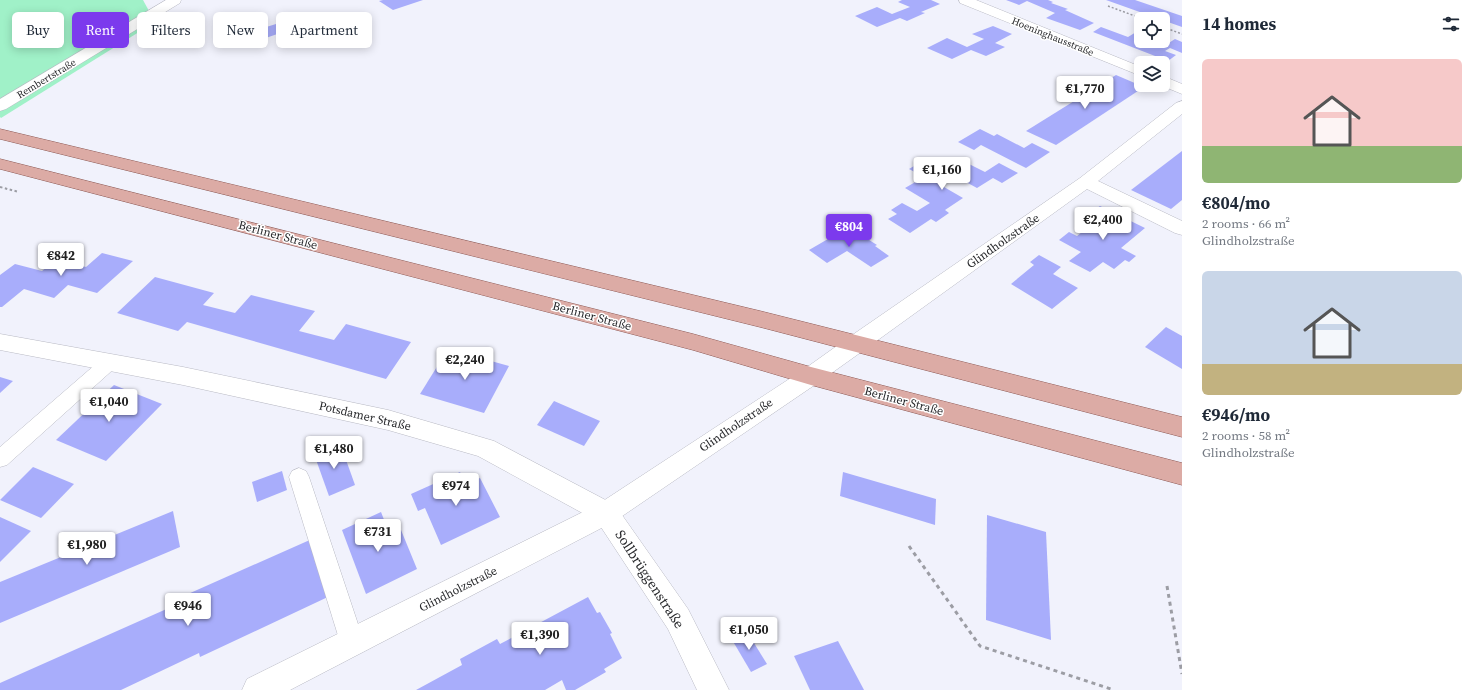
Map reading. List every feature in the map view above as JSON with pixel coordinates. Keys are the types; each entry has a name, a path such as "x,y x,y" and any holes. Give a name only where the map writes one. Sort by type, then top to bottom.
{"main road":[{"path":"0,134 737,313 1182,427"},
{"name":"Berliner Straße","path":"0,164 693,342 811,376 1182,474"}],"street":[{"name":"Rembertstraße","path":"0,106 175,0"},
{"name":"Hoeninghausstraße","path":"964,0 1134,69"},
{"path":"1170,84 1182,89"},
{"name":"Glindholzstraße","path":"258,690 606,513 811,376 1086,182 1182,106"},
{"path":"1086,182 1182,229"},
{"name":"Potsdamer Straße","path":"0,342 183,376 388,420 485,448 606,513"},
{"name":"Sollbrüggenstraße","path":"606,513 678,619 713,690"}],"lane":[{"path":"0,459 110,362"},
{"path":"299,477 352,642"}],"path":[{"path":"1108,6 1134,16"},
{"path":"1170,30 1182,34"},
{"path":"909,546 980,646 1114,690"},
{"path":"1167,586 1182,674"}],"green space":[{"path":"0,0 143,0 150,12 137,12 137,33 129,38 129,12 72,12 72,48 113,48 1,118"}],"building":[{"path":"423,0 393,10 379,1"},
{"path":"902,0 931,0 940,4 921,12 925,13 907,21 900,18 877,27 855,16 877,7 892,14 910,7 898,2"},
{"path":"1006,0 1048,0 1053,2 1051,3 1068,9 1065,10 1094,23 1080,30 1046,18 1055,13 1027,1 1019,5"},
{"path":"1106,0 1135,0 1182,16 1182,27 1170,23 1170,12 1140,12"},
{"path":"276,24 276,34 268,37 268,26"},
{"path":"993,26 1012,34 995,43 1005,47 986,56 971,50 952,59 927,48 947,38 967,47 984,39 972,34"},
{"path":"1101,27 1128,37 1134,33 1134,48 1093,32"},
{"path":"1175,39 1182,42 1182,53 1170,48 1170,42"},
{"path":"1134,48 1170,48 1165,51 1176,55 1170,60 1170,56 1155,56"},
{"path":"1116,75 1134,83 1134,92 1136,92 1056,145 1026,131"},
{"path":"980,129 994,136 997,134 1024,148 1032,143 1050,152 1026,168 981,145 974,150 958,142"},
{"path":"1182,151 1182,200 1171,209 1131,190"},
{"path":"924,160 943,170 961,160 985,172 999,163 1018,173 1002,183 993,178 977,188 951,174 937,183 963,198 945,210 949,213 936,222 931,219 910,233 888,219 897,214 891,210 902,203 917,211 930,203 905,188 924,177 909,169"},
{"path":"1100,206 1145,228 1121,248 1136,256 1129,262 1125,260 1114,269 1103,262 1090,272 1069,261 1081,252 1059,240 1069,232 1077,236 1101,217 1091,212"},
{"path":"847,228 877,245 875,246 889,256 871,267 847,251 827,263 809,250"},
{"path":"102,253 133,261 97,293 68,285 54,298 24,289 0,307 0,275 15,264 42,271 57,259 86,267"},
{"path":"1039,255 1061,267 1053,274 1078,288 1052,309 1011,284 1034,265 1030,262"},
{"path":"155,277 214,293 203,305 235,313 251,295 315,311 299,331 334,340 346,324 411,342 386,379 187,322 178,331 117,313"},
{"path":"1166,327 1182,336 1182,369 1145,347"},
{"path":"448,349 509,366 484,413 420,394"},
{"path":"0,377 13,381 0,393"},
{"path":"114,385 162,404 106,461 56,440"},
{"path":"554,401 600,421 584,446 537,425"},
{"path":"340,443 355,485 329,496 314,454"},
{"path":"33,467 74,484 41,518 0,500"},
{"path":"282,471 287,490 257,502 252,482"},
{"path":"460,472 466,484 480,478 500,517 441,545 425,508 418,511 411,494"},
{"path":"843,472 936,499 935,525 840,496"},
{"path":"173,511 180,547 0,623 0,582"},
{"path":"381,512 390,535 401,530 417,569 366,594 342,530"},
{"path":"987,515 1046,532 1051,640 986,620"},
{"path":"0,517 31,531 0,562"},
{"path":"312,539 330,596 200,657 199,653 121,690 0,690 0,683 189,599 188,594"},
{"path":"588,597 597,613 600,612 612,633 610,634 622,658 604,669 606,672 575,690 566,690 562,680 545,690 416,690 462,665 460,659 497,639 500,644"},
{"path":"746,630 767,664 751,672 731,638"},
{"path":"838,641 864,690 810,690 794,656"}]}
